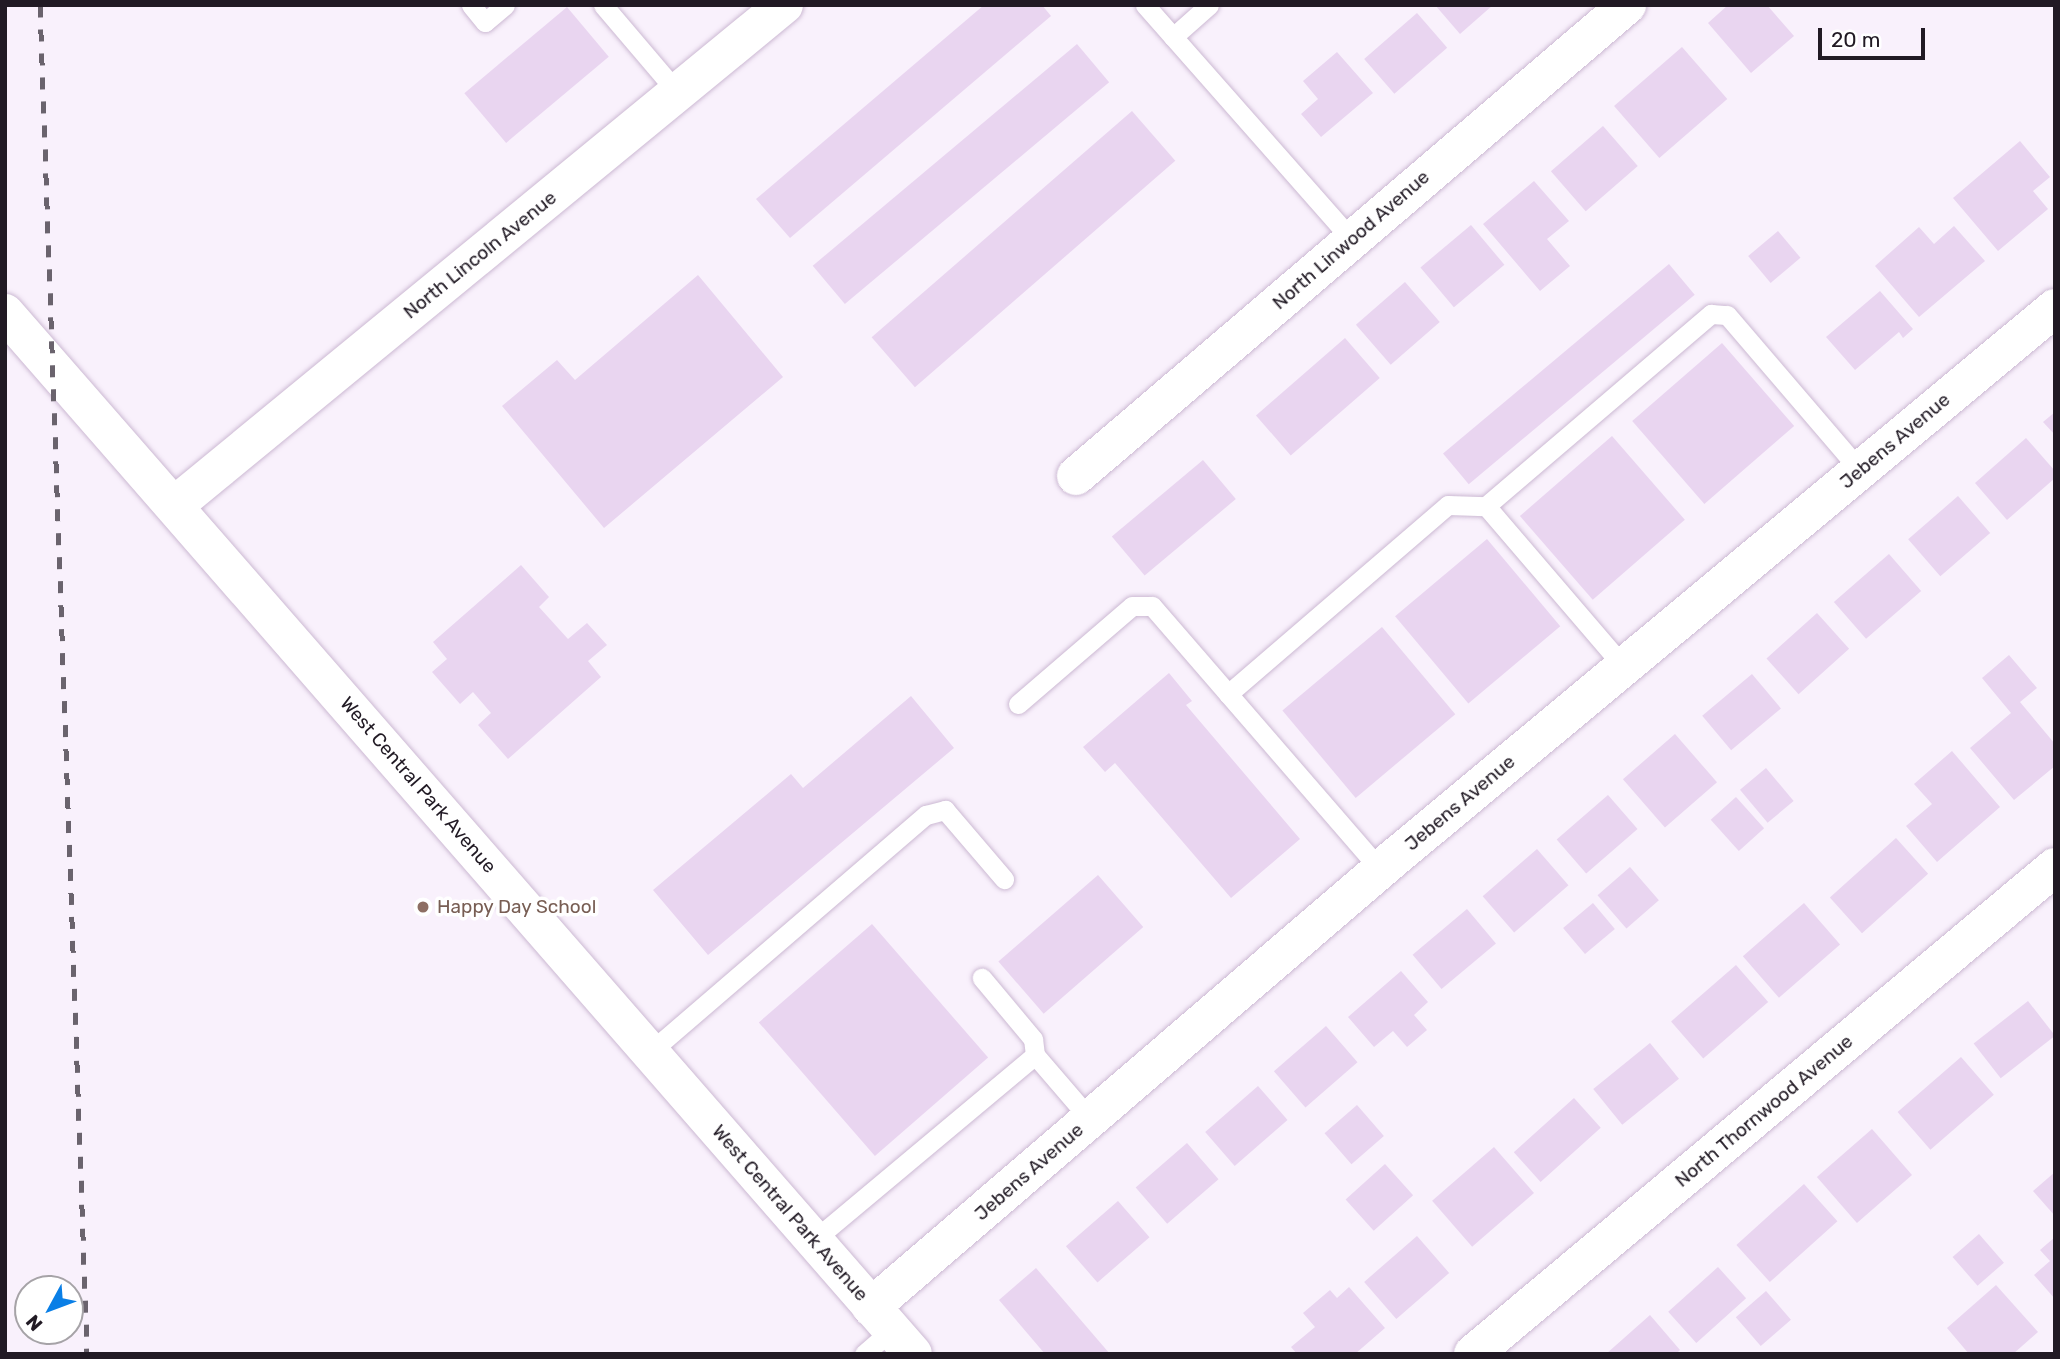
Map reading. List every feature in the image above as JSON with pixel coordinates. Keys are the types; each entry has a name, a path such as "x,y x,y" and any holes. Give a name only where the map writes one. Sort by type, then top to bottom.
{"street":[{"name":"North Lincoln Avenue","path":"175,505 784,5"},
{"name":"North Linwood Avenue","path":"1076,476 1627,5"},
{"name":"Jebens Avenue","path":"885,1336 1090,1119 1381,870 2055,308"},
{"name":"West Central Park Avenue","path":"5,313 814,1240 885,1336"},
{"name":"North Thornwood Avenue","path":"1473,1354 2055,867"}],"lane":[{"path":"471,5 485,22 505,5"},
{"path":"603,5 678,93"},
{"path":"1145,5 1352,240"},
{"path":"1173,37 1209,5"},
{"path":"1228,694 1448,505 1486,506 1711,314 1727,315 1860,470"},
{"path":"1486,506 1624,667"},
{"path":"1018,704 1132,606 1152,606 1381,870"},
{"path":"650,1052 926,814 945,810 1004,879"},
{"path":"982,978 1033,1039 1035,1055 1090,1119"},
{"path":"814,1240 1035,1055"}],"building":[{"path":"984,5 1042,5 1051,16 790,238 756,199"},
{"path":"1435,5 1493,5 1460,34"},
{"path":"1728,5 1767,5 1794,36 1751,73 1708,23"},
{"path":"567,7 609,57 506,143 464,93"},
{"path":"1417,13 1447,48 1394,94 1364,59"},
{"path":"1077,44 1109,82 845,304 813,266"},
{"path":"1682,47 1727,99 1659,158 1614,106"},
{"path":"1337,52 1373,93 1321,137 1301,114 1318,99 1303,81"},
{"path":"1132,111 1175,161 915,387 872,337"},
{"path":"1603,126 1638,166 1586,211 1551,171"},
{"path":"2020,141 2050,177 2033,191 2048,209 1998,251 1953,198"},
{"path":"1534,181 1569,221 1547,239 1570,266 1540,291 1483,224"},
{"path":"1471,225 1504,265 1454,307 1420,267"},
{"path":"1954,226 1985,261 1919,317 1875,266 1919,227 1934,244"},
{"path":"1778,231 1800,258 1771,283 1748,256"},
{"path":"1669,264 1695,295 1469,484 1443,454"},
{"path":"698,275 783,377 604,528 502,406 557,360 575,380"},
{"path":"1405,282 1440,322 1391,365 1356,325"},
{"path":"1880,291 1913,329 1903,338 1899,332 1855,370 1826,337"},
{"path":"1345,338 1380,378 1291,455 1256,415"},
{"path":"1722,343 1794,426 1704,504 1632,421"},
{"path":"2055,412 2055,435 2043,422"},
{"path":"1612,436 1685,520 1593,600 1520,516"},
{"path":"2026,438 2055,471 2055,478 2007,520 1975,483"},
{"path":"1203,460 1236,499 1145,576 1112,536"},
{"path":"1958,496 1990,533 1940,576 1908,539"},
{"path":"1487,539 1560,626 1468,703 1395,616"},
{"path":"1889,554 1921,591 1866,639 1834,602"},
{"path":"521,565 549,597 539,607 568,639 587,623 607,645 588,661 601,677 508,759 478,725 491,713 473,692 460,704 432,672 447,659 433,642"},
{"path":"1817,613 1849,649 1799,694 1766,659"},
{"path":"1382,627 1455,714 1356,798 1282,711"},
{"path":"2009,655 2037,688 2020,702 2055,744 2055,766 2014,800 1970,748 2011,713 1982,678"},
{"path":"1169,673 1192,701 1186,705 1300,839 1231,898 1115,763 1105,772 1083,747"},
{"path":"1752,674 1781,708 1731,750 1702,716"},
{"path":"911,696 954,748 708,955 653,890 791,774 803,788"},
{"path":"1675,734 1717,782 1665,828 1623,779"},
{"path":"1952,751 2000,807 1937,862 1906,826 1932,804 1914,784"},
{"path":"1766,768 1794,801 1768,823 1740,790"},
{"path":"1608,795 1638,829 1586,874 1557,840"},
{"path":"1736,797 1764,828 1739,851 1711,820"},
{"path":"1896,838 1928,874 1862,933 1830,898"},
{"path":"1537,849 1568,885 1514,932 1483,896"},
{"path":"1630,867 1659,900 1626,928 1598,895"},
{"path":"1098,875 1143,927 1044,1014 998,962"},
{"path":"1593,903 1615,929 1585,954 1563,928"},
{"path":"1804,903 1840,945 1779,998 1743,956"},
{"path":"1467,909 1496,943 1442,989 1413,955"},
{"path":"872,924 988,1058 875,1156 759,1022"},
{"path":"1736,965 1768,1002 1703,1058 1671,1021"},
{"path":"1401,971 1428,1002 1414,1015 1427,1030 1407,1047 1393,1031 1374,1047 1348,1017"},
{"path":"2028,1001 2055,1036 2001,1078 1974,1043"},
{"path":"1326,1026 1357,1062 1305,1107 1274,1071"},
{"path":"1650,1043 1679,1079 1622,1125 1593,1089"},
{"path":"1961,1057 1994,1095 1930,1150 1898,1112"},
{"path":"1258,1086 1288,1120 1235,1166 1205,1132"},
{"path":"1574,1098 1601,1128 1541,1182 1514,1152"},
{"path":"1357,1105 1384,1136 1351,1164 1325,1133"},
{"path":"1872,1129 1912,1175 1857,1223 1817,1177"},
{"path":"1187,1143 1218,1179 1167,1224 1136,1188"},
{"path":"1494,1147 1534,1193 1472,1247 1432,1201"},
{"path":"1385,1164 1413,1195 1374,1231 1346,1199"},
{"path":"2055,1172 2055,1216 2033,1191"},
{"path":"1804,1184 1837,1221 1770,1282 1736,1245"},
{"path":"1118,1201 1149,1237 1097,1282 1066,1246"},
{"path":"1979,1234 2004,1263 1978,1286 1953,1257"},
{"path":"1417,1236 1449,1273 1396,1319 1364,1282"},
{"path":"2055,1237 2055,1299 2034,1275 2050,1261 2040,1250"},
{"path":"1718,1267 1746,1298 1696,1343 1668,1312"},
{"path":"1036,1268 1110,1354 1045,1354 999,1300"},
{"path":"1996,1285 2038,1332 2013,1354 1969,1354 1947,1328"},
{"path":"1349,1287 1385,1328 1355,1354 1297,1354 1291,1347 1315,1327 1303,1313 1330,1290 1337,1298"},
{"path":"1766,1291 1791,1320 1761,1346 1736,1317"},
{"path":"1650,1315 1680,1350 1676,1354 1606,1354"}],"railway":[{"path":"40,5 87,1354"}],"place":[{"name":"Happy Day School","path":"423,907"}]}
